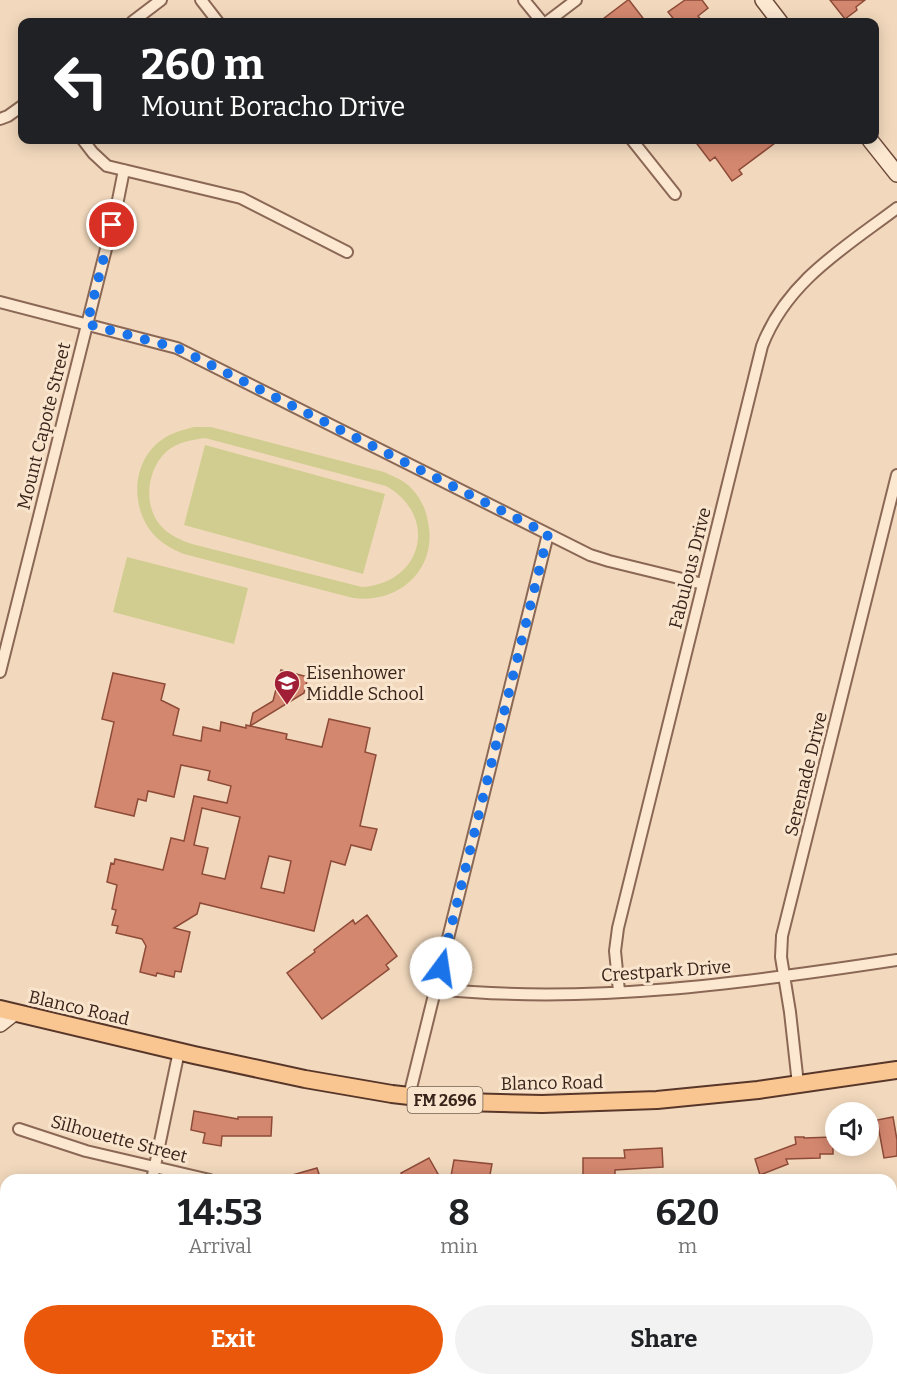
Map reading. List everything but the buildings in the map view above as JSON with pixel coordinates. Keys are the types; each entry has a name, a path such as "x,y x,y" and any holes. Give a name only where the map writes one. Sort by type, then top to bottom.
{"main road":[{"path":"763,0 777,18"},
{"path":"873,144 897,174"},
{"path":"0,1024 7,1011"},
{"name":"Blanco Road","path":"7,1011 305,1079 462,1102 542,1104 657,1100 897,1070"}],"street":[{"path":"137,18 162,0"},
{"path":"201,0 215,18"},
{"path":"524,0 539,18"},
{"path":"552,18 576,0"},
{"path":"0,119 18,109"},
{"path":"86,144 107,166 241,198 347,252"},
{"path":"635,144 675,194"},
{"name":"Mount Capote Street","path":"0,672 124,170"},
{"name":"Fabulous Drive","path":"619,991 615,951 618,928 762,346 773,320 791,294 814,272 897,208"},
{"path":"0,302 177,348 590,555 703,584"},
{"name":"Serenade Drive","path":"798,1084 781,957 782,936 897,475"},
{"path":"409,1096 548,534"},
{"name":"Crestpark Drive","path":"436,989 497,994 551,995 644,991 785,977 897,960"},
{"path":"153,1174 179,1051"},
{"name":"Silhouette Street","path":"19,1129 86,1151 185,1174"}],"shaded area":[{"path":"194,427 211,427 384,472 402,481 419,497 427,517 430,539 427,555 421,568 412,580 400,589 386,595 353,598 184,554 169,547 147,526 141,513 137,486 145,459 152,448 167,437","holes":["205,438 386,486 403,499 413,514 418,530 417,546 410,561 399,574 383,583 362,587 183,541 160,525 149,497 151,477 166,452 179,444"]},
{"path":"205,445 385,494 363,574 184,525"},
{"path":"127,557 248,588 234,644 113,612"}],"place":[{"name":"Eisenhower Middle School","path":"287,706"}],"route":[{"path":"112,225 87,324 177,348 548,534 441,968"}]}
